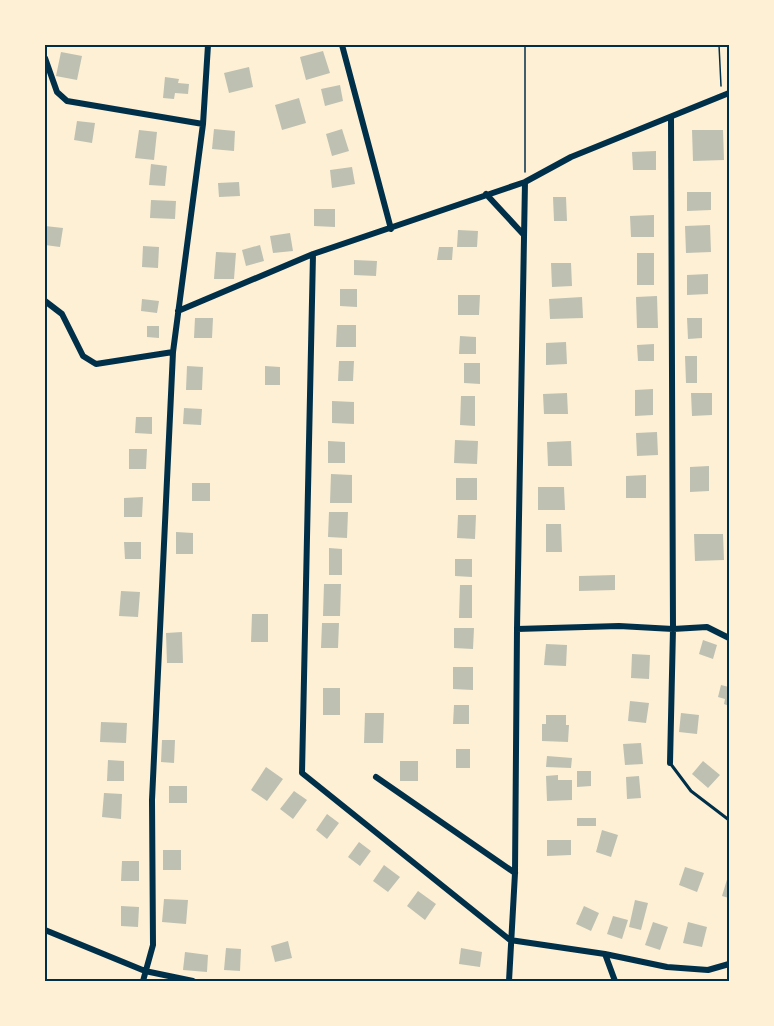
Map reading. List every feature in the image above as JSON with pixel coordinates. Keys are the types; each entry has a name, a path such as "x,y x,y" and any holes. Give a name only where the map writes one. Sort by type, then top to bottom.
{"street":[{"path":"143,981 153,945 152,800 173,352 203,124 208,45"},
{"path":"342,45 391,229"},
{"path":"45,58 57,92 67,101 203,124"},
{"path":"178,311 313,254 525,182 572,157 729,93"},
{"path":"670,763 673,629 671,118"},
{"path":"509,981 515,873 525,182"},
{"path":"486,194 523,234"},
{"path":"313,254 303,773 510,939 605,954 667,967 708,970 729,964"},
{"path":"45,301 62,314 83,357 96,364 173,352"},
{"path":"517,629 619,626 673,629 707,627 729,638"},
{"path":"376,777 515,873"},
{"path":"45,930 145,971 193,981"},
{"path":"605,954 615,981"}],"lane":[{"path":"670,763 691,791 729,820"}],"path":[{"path":"525,45 525,182"},
{"path":"719,45 722,96"}],"building":[{"path":"323,51 330,73 306,80 300,57"},
{"path":"61,52 82,56 77,80 56,76"},
{"path":"249,67 253,87 229,93 224,73"},
{"path":"165,77 179,79 178,83 189,84 188,94 175,93 174,99 163,98"},
{"path":"340,85 343,101 325,106 321,89"},
{"path":"299,98 306,123 282,130 275,105"},
{"path":"77,121 95,123 92,143 74,140"},
{"path":"214,129 235,131 234,151 212,149"},
{"path":"342,129 349,151 332,156 326,134"},
{"path":"139,130 157,132 154,160 135,158"},
{"path":"692,130 723,130 724,160 693,161"},
{"path":"656,151 656,170 633,170 632,152"},
{"path":"151,164 167,166 165,186 149,185"},
{"path":"352,167 355,184 332,188 330,170"},
{"path":"239,182 240,196 219,197 218,183"},
{"path":"687,192 711,192 711,210 687,211"},
{"path":"553,197 566,197 567,221 554,221"},
{"path":"151,200 176,201 175,219 150,218"},
{"path":"314,209 335,209 335,227 314,226"},
{"path":"654,215 654,237 631,237 630,216"},
{"path":"710,225 711,252 686,253 685,226"},
{"path":"45,226 63,228 60,247 45,245"},
{"path":"458,230 478,231 477,247 457,247"},
{"path":"290,233 293,251 273,253 270,236"},
{"path":"260,245 264,261 246,266 242,250"},
{"path":"143,246 159,247 158,268 142,267"},
{"path":"439,247 453,247 452,260 437,260"},
{"path":"216,252 236,253 234,279 214,279"},
{"path":"637,253 654,253 654,285 637,285"},
{"path":"354,260 377,261 376,276 354,275"},
{"path":"551,263 571,263 572,286 552,287"},
{"path":"708,274 708,294 687,295 687,275"},
{"path":"340,289 357,289 357,307 340,306"},
{"path":"458,295 480,295 479,315 458,315"},
{"path":"657,296 658,328 637,328 636,297"},
{"path":"582,297 583,318 550,319 549,299"},
{"path":"142,299 159,301 157,313 141,311"},
{"path":"195,318 213,318 212,338 194,338"},
{"path":"687,318 702,318 702,338 688,339"},
{"path":"337,325 356,325 356,347 336,347"},
{"path":"147,326 159,326 159,338 147,337"},
{"path":"460,336 476,337 476,354 459,354"},
{"path":"566,342 567,364 546,365 546,343"},
{"path":"654,344 654,361 638,361 637,345"},
{"path":"685,356 697,356 697,383 686,383"},
{"path":"339,361 354,361 353,381 338,381"},
{"path":"464,363 480,363 480,384 464,383"},
{"path":"187,366 203,367 202,390 186,390"},
{"path":"265,366 280,367 280,385 265,385"},
{"path":"653,389 653,415 635,416 635,390"},
{"path":"567,393 568,414 544,414 543,394"},
{"path":"691,393 712,393 712,415 692,416"},
{"path":"461,396 475,396 475,426 460,425"},
{"path":"332,401 354,402 354,424 332,423"},
{"path":"184,408 202,409 201,425 183,424"},
{"path":"136,417 152,417 152,434 135,433"},
{"path":"657,432 658,455 637,456 636,433"},
{"path":"455,440 478,441 477,464 454,463"},
{"path":"328,441 345,442 345,463 328,463"},
{"path":"571,441 572,466 548,466 547,442"},
{"path":"129,449 147,449 146,469 129,469"},
{"path":"709,466 709,491 690,492 690,467"},
{"path":"331,474 352,475 352,503 330,503"},
{"path":"646,475 646,498 626,498 626,476"},
{"path":"456,478 477,478 477,500 456,500"},
{"path":"192,483 210,483 210,501 192,501"},
{"path":"538,487 564,487 565,510 538,510"},
{"path":"143,497 142,517 124,517 124,498"},
{"path":"329,512 348,512 347,538 328,537"},
{"path":"458,515 476,515 475,539 457,538"},
{"path":"546,524 561,524 562,552 546,552"},
{"path":"176,532 193,533 193,554 176,554"},
{"path":"694,534 723,534 724,560 695,561"},
{"path":"124,542 141,542 141,559 125,559"},
{"path":"329,548 342,549 342,575 329,575"},
{"path":"455,559 472,559 472,577 455,576"},
{"path":"615,575 615,590 579,591 579,576"},
{"path":"324,584 341,584 340,616 323,616"},
{"path":"460,585 472,585 472,618 459,618"},
{"path":"121,591 140,592 138,617 119,616"},
{"path":"252,614 268,614 268,642 251,642"},
{"path":"322,623 339,623 338,648 321,648"},
{"path":"454,628 474,628 473,649 454,648"},
{"path":"182,632 183,663 167,663 166,633"},
{"path":"703,640 717,645 713,659 699,654"},
{"path":"546,644 567,645 566,666 544,665"},
{"path":"632,654 650,655 649,679 631,678"},
{"path":"453,667 473,667 473,690 453,689"},
{"path":"721,685 729,687 729,706 724,704 725,699 718,697"},
{"path":"323,688 340,688 340,715 323,715"},
{"path":"630,701 649,703 646,723 628,721"},
{"path":"454,705 469,705 469,724 453,724"},
{"path":"365,713 384,713 383,743 364,743"},
{"path":"681,713 699,715 697,734 679,732"},
{"path":"546,715 566,715 566,725 569,725 568,742 542,741 542,724 546,724"},
{"path":"101,722 127,723 126,743 100,742"},
{"path":"162,740 175,740 174,763 161,762"},
{"path":"641,743 643,764 625,765 623,744"},
{"path":"456,749 470,749 470,768 456,768"},
{"path":"547,756 572,758 571,768 546,767"},
{"path":"108,760 124,761 124,781 107,781"},
{"path":"400,761 418,761 418,781 400,781"},
{"path":"703,761 720,775 708,788 692,774"},
{"path":"266,767 283,779 267,801 251,790"},
{"path":"577,771 591,771 591,786 577,787"},
{"path":"558,775 558,780 572,780 572,800 547,801 546,776"},
{"path":"639,776 641,798 627,799 626,777"},
{"path":"169,786 187,786 187,803 169,803"},
{"path":"294,791 307,800 293,819 280,809"},
{"path":"104,793 122,794 121,819 102,817"},
{"path":"327,814 339,823 327,839 316,830"},
{"path":"577,818 596,818 596,826 577,826"},
{"path":"602,830 618,835 611,857 596,852"},
{"path":"547,840 571,840 571,855 547,856"},
{"path":"359,842 371,851 360,866 348,857"},
{"path":"163,850 181,850 181,870 163,870"},
{"path":"122,861 139,861 139,881 121,881"},
{"path":"384,865 400,877 388,892 373,881"},
{"path":"685,867 704,873 697,892 679,885"},
{"path":"729,873 729,898 722,896"},
{"path":"418,891 436,904 425,920 407,906"},
{"path":"164,899 188,900 186,924 162,922"},
{"path":"635,900 648,903 641,930 629,927"},
{"path":"121,906 139,907 138,927 121,926"},
{"path":"584,906 599,913 591,931 576,924"},
{"path":"613,916 628,920 622,939 607,934"},
{"path":"653,922 668,927 660,950 645,945"},
{"path":"688,922 707,927 702,947 683,943"},
{"path":"288,941 292,958 275,962 271,946"},
{"path":"226,948 241,949 240,971 224,970"},
{"path":"461,948 482,952 480,967 459,964"},
{"path":"185,952 208,955 207,972 183,970"}]}
